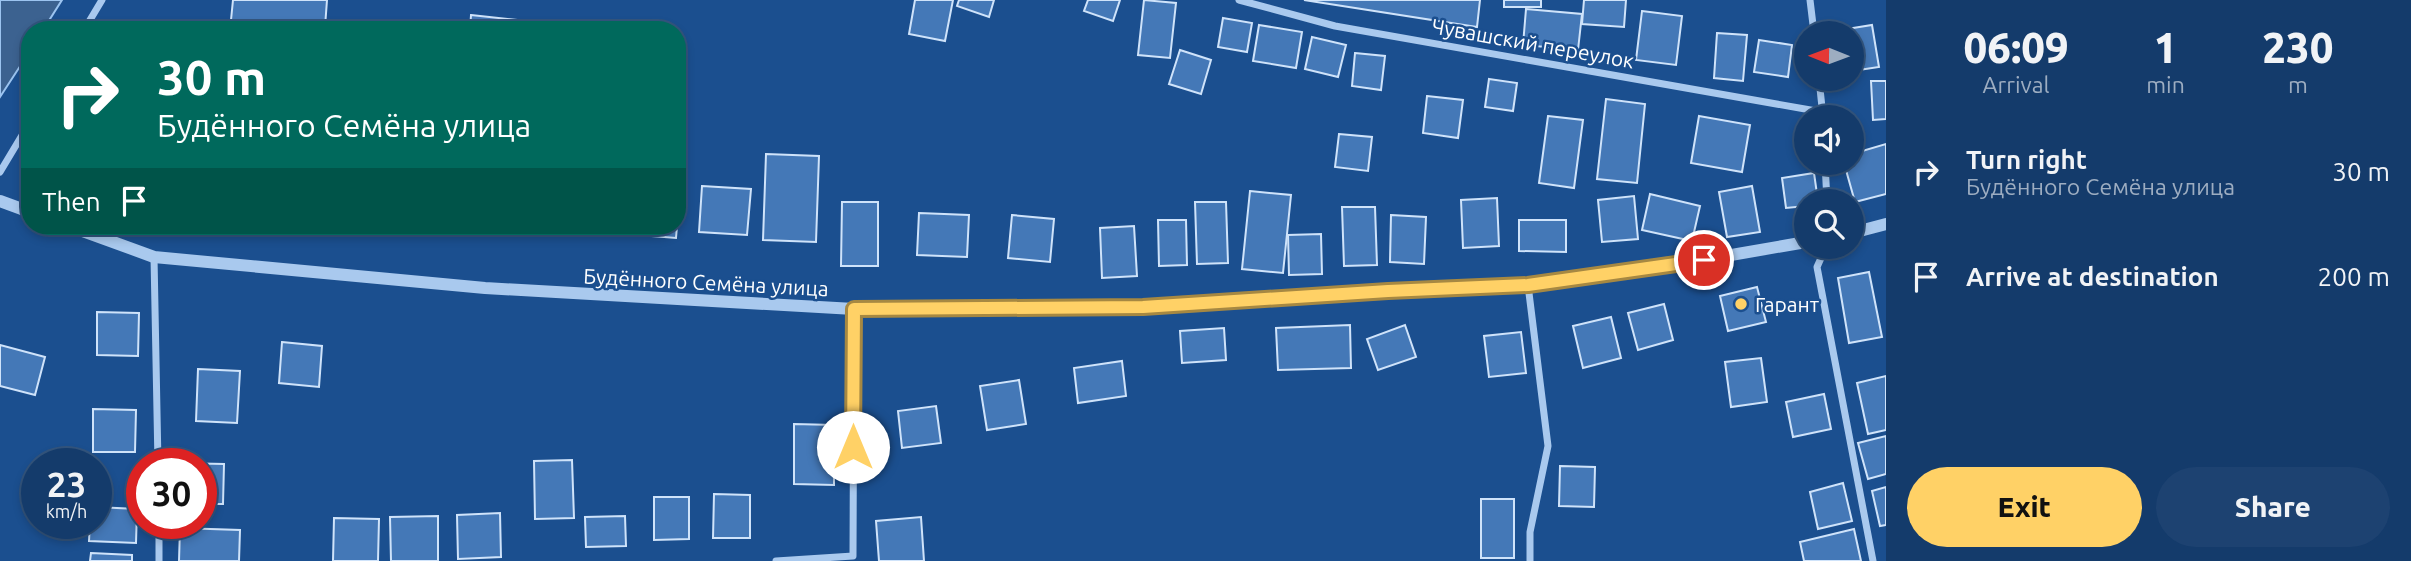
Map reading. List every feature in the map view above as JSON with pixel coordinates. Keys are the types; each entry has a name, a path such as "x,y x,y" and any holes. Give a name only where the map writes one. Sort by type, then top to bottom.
{"street":[{"path":"89,21 102,0"},
{"name":"Чувашский переулок","path":"1239,0 1335,26 1794,110"},
{"path":"1810,0 1813,21"},
{"path":"0,172 21,137"},
{"path":"0,201 21,209"},
{"path":"1864,230 1886,224"},
{"name":"Будённого Семёна улица","path":"94,235 155,257 485,288 854,309 1143,307 1528,285 1679,264 1794,244"},
{"path":"155,257 158,448"},
{"path":"1821,259 1817,267 1873,561"},
{"path":"1528,285 1548,446 1530,532 1530,561"},
{"path":"776,561 853,556 854,309"},
{"path":"159,539 159,561"}],"water":[{"path":"0,0 62,0 49,21 21,21 21,65 0,97"}],"building":[{"path":"233,0 327,0 325,21 231,20"},
{"path":"915,0 953,0 945,41 909,34"},
{"path":"959,0 994,0 989,17 957,6"},
{"path":"1088,0 1120,0 1113,21 1084,11"},
{"path":"1144,0 1176,3 1170,58 1138,55"},
{"path":"1304,0 1480,0 1477,27"},
{"path":"1504,0 1541,0 1541,7 1504,7"},
{"path":"1584,0 1626,0 1624,27 1582,24"},
{"path":"1526,9 1582,14 1578,50 1523,45"},
{"path":"1642,11 1682,16 1676,65 1636,60"},
{"path":"471,15 528,21 471,21"},
{"path":"1223,18 1252,23 1247,52 1218,47"},
{"path":"1259,25 1302,32 1296,68 1253,61"},
{"path":"1872,25 1879,67 1864,69 1864,26"},
{"path":"1717,33 1747,35 1743,81 1714,78"},
{"path":"1312,37 1346,45 1338,77 1305,69"},
{"path":"1759,40 1792,45 1788,77 1754,72"},
{"path":"1180,50 1211,60 1201,94 1169,84"},
{"path":"1355,53 1385,56 1381,90 1352,86"},
{"path":"1489,79 1517,83 1513,111 1485,107"},
{"path":"1871,81 1886,81 1886,119 1873,120"},
{"path":"1427,96 1463,100 1458,138 1423,133"},
{"path":"1606,99 1645,104 1637,183 1597,179"},
{"path":"1548,116 1583,120 1574,188 1539,183"},
{"path":"1699,116 1750,125 1742,172 1691,163"},
{"path":"1339,134 1372,137 1368,171 1335,167"},
{"path":"1886,144 1886,194 1864,200 1864,189 1851,189 1847,175 1864,175 1864,150"},
{"path":"766,154 819,156 816,242 763,240"},
{"path":"1814,175 1816,189 1794,189 1794,207 1786,208 1782,178"},
{"path":"702,186 751,189 747,235 699,232"},
{"path":"1752,186 1760,232 1727,237 1719,192"},
{"path":"1250,191 1291,195 1283,273 1242,269"},
{"path":"1650,194 1700,206 1692,241 1642,230"},
{"path":"1634,196 1638,239 1602,242 1598,200"},
{"path":"1497,198 1499,246 1463,248 1461,200"},
{"path":"842,202 878,202 878,266 841,266"},
{"path":"1195,202 1226,202 1228,263 1197,264"},
{"path":"1342,207 1375,207 1377,265 1344,266"},
{"path":"919,213 969,215 967,257 917,255"},
{"path":"1012,215 1054,219 1050,262 1008,258"},
{"path":"1391,215 1426,217 1424,264 1390,262"},
{"path":"1158,220 1186,220 1187,265 1159,266"},
{"path":"1519,220 1566,220 1566,252 1519,251"},
{"path":"1134,226 1137,276 1102,278 1100,228"},
{"path":"1321,234 1322,274 1289,275 1288,235"},
{"path":"639,235 676,235 676,238"},
{"path":"1869,272 1882,337 1849,343 1838,278"},
{"path":"1757,287 1766,322 1728,331 1720,296"},
{"path":"1664,304 1673,340 1638,350 1628,313"},
{"path":"97,312 139,313 138,356 97,355"},
{"path":"1611,317 1621,358 1583,368 1573,326"},
{"path":"1350,325 1351,368 1278,370 1276,328"},
{"path":"1405,325 1416,357 1378,370 1367,339"},
{"path":"1224,328 1226,360 1182,363 1180,331"},
{"path":"1521,332 1526,373 1489,377 1484,336"},
{"path":"282,342 322,346 319,387 279,383"},
{"path":"0,345 45,357 35,395 0,386"},
{"path":"1761,358 1767,402 1731,407 1725,362"},
{"path":"1122,361 1126,396 1078,403 1074,368"},
{"path":"198,369 240,371 237,423 196,421"},
{"path":"1886,376 1886,430 1868,434 1857,383"},
{"path":"1019,380 1026,424 987,430 980,386"},
{"path":"1824,394 1831,429 1793,437 1786,402"},
{"path":"936,406 941,443 902,448 898,411"},
{"path":"93,409 136,410 135,448 126,448 126,452 112,452 112,448 93,448"},
{"path":"794,424 834,425 834,485 794,484"},
{"path":"1886,436 1886,474 1868,479 1858,443"},
{"path":"572,460 574,518 535,519 534,461"},
{"path":"217,464 224,464 223,504 217,504"},
{"path":"1560,466 1595,467 1594,507 1559,506"},
{"path":"1843,483 1852,521 1818,529 1810,492"},
{"path":"1886,487 1886,525 1880,526 1872,491"},
{"path":"714,494 750,495 750,538 713,538"},
{"path":"654,497 689,497 689,539 654,540"},
{"path":"1481,499 1514,499 1514,558 1481,558"},
{"path":"112,508 126,508 126,539 136,539 136,543 89,541 112,539"},
{"path":"500,513 501,557 458,559 457,515"},
{"path":"438,516 438,561 391,561 390,517"},
{"path":"625,516 626,546 586,547 585,517"},
{"path":"921,517 924,561 879,561 876,521"},
{"path":"334,518 379,519 378,561 333,561"},
{"path":"217,529 240,530 239,561 179,561 180,539 217,539"},
{"path":"1854,529 1861,561 1804,561 1800,542"},
{"path":"91,553 132,555 132,561 90,561"}],"place":[{"name":"Гарант","path":"1741,304"}],"route":[{"path":"853,447 854,309 1143,307 1528,285 1704,260"}]}
